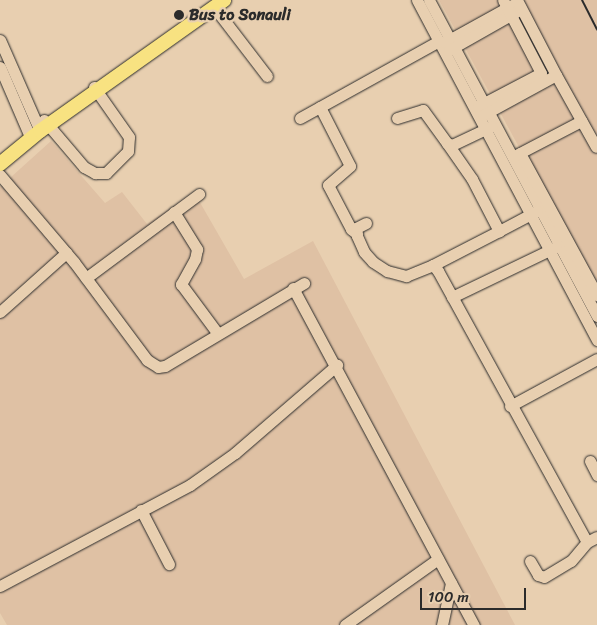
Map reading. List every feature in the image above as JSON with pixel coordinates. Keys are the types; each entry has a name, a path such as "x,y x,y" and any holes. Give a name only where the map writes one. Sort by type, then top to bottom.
{"main road":[{"path":"0,157 217,2"},
{"path":"0,164 38,129"}],"street":[{"path":"416,0 446,45 482,110 536,212 597,340"},
{"path":"429,0 446,45"},
{"path":"217,2 267,76"},
{"path":"300,118 446,45 507,7 519,3 596,147"},
{"path":"482,110 541,73 507,7"},
{"path":"0,40 38,129"},
{"path":"0,67 38,129 84,167 95,173 106,173 128,151 129,136 96,89"},
{"path":"482,110 556,75"},
{"path":"320,107 350,166 328,185 350,230 357,234"},
{"path":"397,118 423,110 472,179 499,231"},
{"path":"517,155 581,121"},
{"path":"447,143 456,144 490,126"},
{"path":"490,126 517,155 597,295"},
{"path":"517,155 536,212"},
{"path":"0,175 86,278 147,360 158,367 304,283"},
{"path":"86,278 198,194"},
{"path":"174,212 197,250 181,284 218,334"},
{"path":"366,223 356,228 364,252 387,271 406,276 536,212"},
{"path":"452,297 554,248"},
{"path":"554,248 597,316"},
{"path":"0,312 66,253"},
{"path":"433,264 510,406 592,539 572,560 544,577 538,575 530,561"},
{"path":"293,288 338,365 474,625"},
{"path":"510,406 597,359"},
{"path":"0,586 190,485 235,453 338,365"},
{"path":"590,461 597,475"},
{"path":"140,510 169,564"},
{"path":"345,625 438,559"},
{"path":"442,625 451,583"}],"shaded area":[{"path":"439,0 597,0 597,291"},
{"path":"51,141 105,203 122,192 147,224 194,192 244,279 313,241 515,625 7,625 0,613 0,187"}],"railway":[{"path":"582,0 597,29"}],"place":[{"name":"Bus to Sonauli","path":"179,15"}]}
